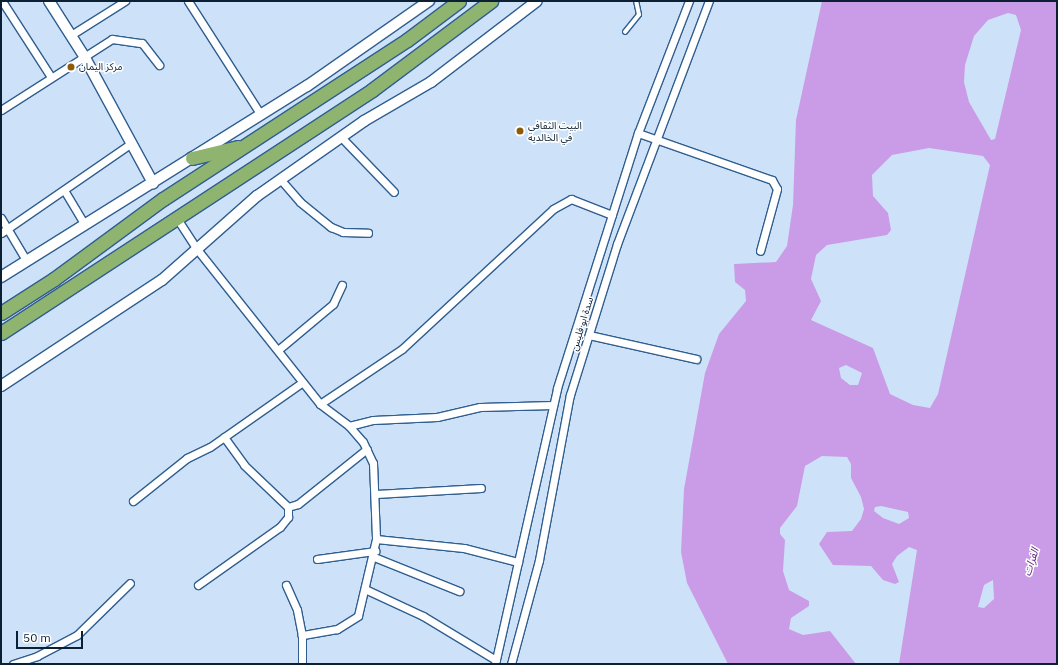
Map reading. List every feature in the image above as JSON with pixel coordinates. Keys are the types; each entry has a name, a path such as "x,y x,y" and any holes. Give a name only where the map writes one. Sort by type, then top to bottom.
{"highway":[{"path":"1,313 54,279 162,199 250,145 407,40 459,1"},
{"path":"1,333 417,58 491,1"},
{"path":"407,40 417,58"},
{"path":"192,158 250,145"}],"main road":[{"path":"49,1 84,56 152,183"},
{"path":"1,276 260,115 429,1"},
{"path":"1,386 162,280 196,248 281,180 341,137 430,82 537,1"}],"street":[{"path":"2,1 51,78"},
{"path":"71,35 125,1"},
{"path":"188,1 260,115"},
{"name":"سدة ابو فليس","path":"495,662 553,405 638,133 689,1"},
{"name":"سدة ابو فليس","path":"511,664 539,560 566,411 617,244 709,1"},
{"path":"1,109 51,78 107,40 120,38 142,43 158,65"},
{"path":"638,133 772,180 777,189 760,251"},
{"path":"341,137 394,192"},
{"path":"4,231 130,144"},
{"path":"281,180 300,202 331,227 343,232 368,233"},
{"path":"64,190 84,223"},
{"path":"320,404 402,349 553,209 571,199 612,215"},
{"path":"176,217 196,248 320,404 350,426 367,449 373,463 376,494 376,539 367,590 353,623 302,635"},
{"path":"1,218 4,231 26,260"},
{"path":"278,350 332,304 342,284"},
{"path":"589,335 696,359"},
{"path":"133,501 187,458 224,437 303,382"},
{"path":"350,426 373,420 437,417 480,407 553,405"},
{"path":"198,585 280,527 288,517 288,507 244,465 224,437"},
{"path":"288,507 298,504 367,449"},
{"path":"376,494 481,488"},
{"path":"376,539 464,548 518,562"},
{"path":"317,559 374,554 459,591"},
{"path":"13,664 37,656 77,635 130,583"},
{"path":"286,585 297,610 302,635 302,664"},
{"path":"367,590 423,616 495,662"}],"lane":[{"path":"625,32 636,22 636,1"}],"water":[{"name":"الفرات","path":"822,1 1057,1 1057,664 899,664 917,550 909,547 897,556 892,564 899,582 895,584 883,580 871,566 833,565 819,544 827,532 852,531 861,519 864,509 861,497 851,478 851,464 847,457 822,456 805,466 797,506 780,528 780,534 785,540 783,571 789,590 809,601 809,606 791,618 789,629 803,635 830,631 856,664 728,664 687,583 681,552 684,489 705,373 719,334 746,301 745,290 735,282 734,264 776,262 787,246 793,205 796,120","holes":["1008,13 1016,15 1021,30 995,139 991,140 969,102 964,82 965,65 974,36 988,20","929,148 983,156 990,165 938,394 930,408 913,405 890,394 873,348 811,320 821,301 811,279 816,255 827,245 887,235 891,230 888,213 873,196 872,175 892,155","846,365 862,373 858,385 850,385 841,378 839,368","881,506 908,512 909,518 899,524 883,518 874,511 875,507","993,580 994,599 984,608 978,607 984,585"]}],"place":[{"name":"مركز اليمان","path":"71,67"},
{"name":"البيت الثقافي في الخالدية","path":"520,131"}]}
